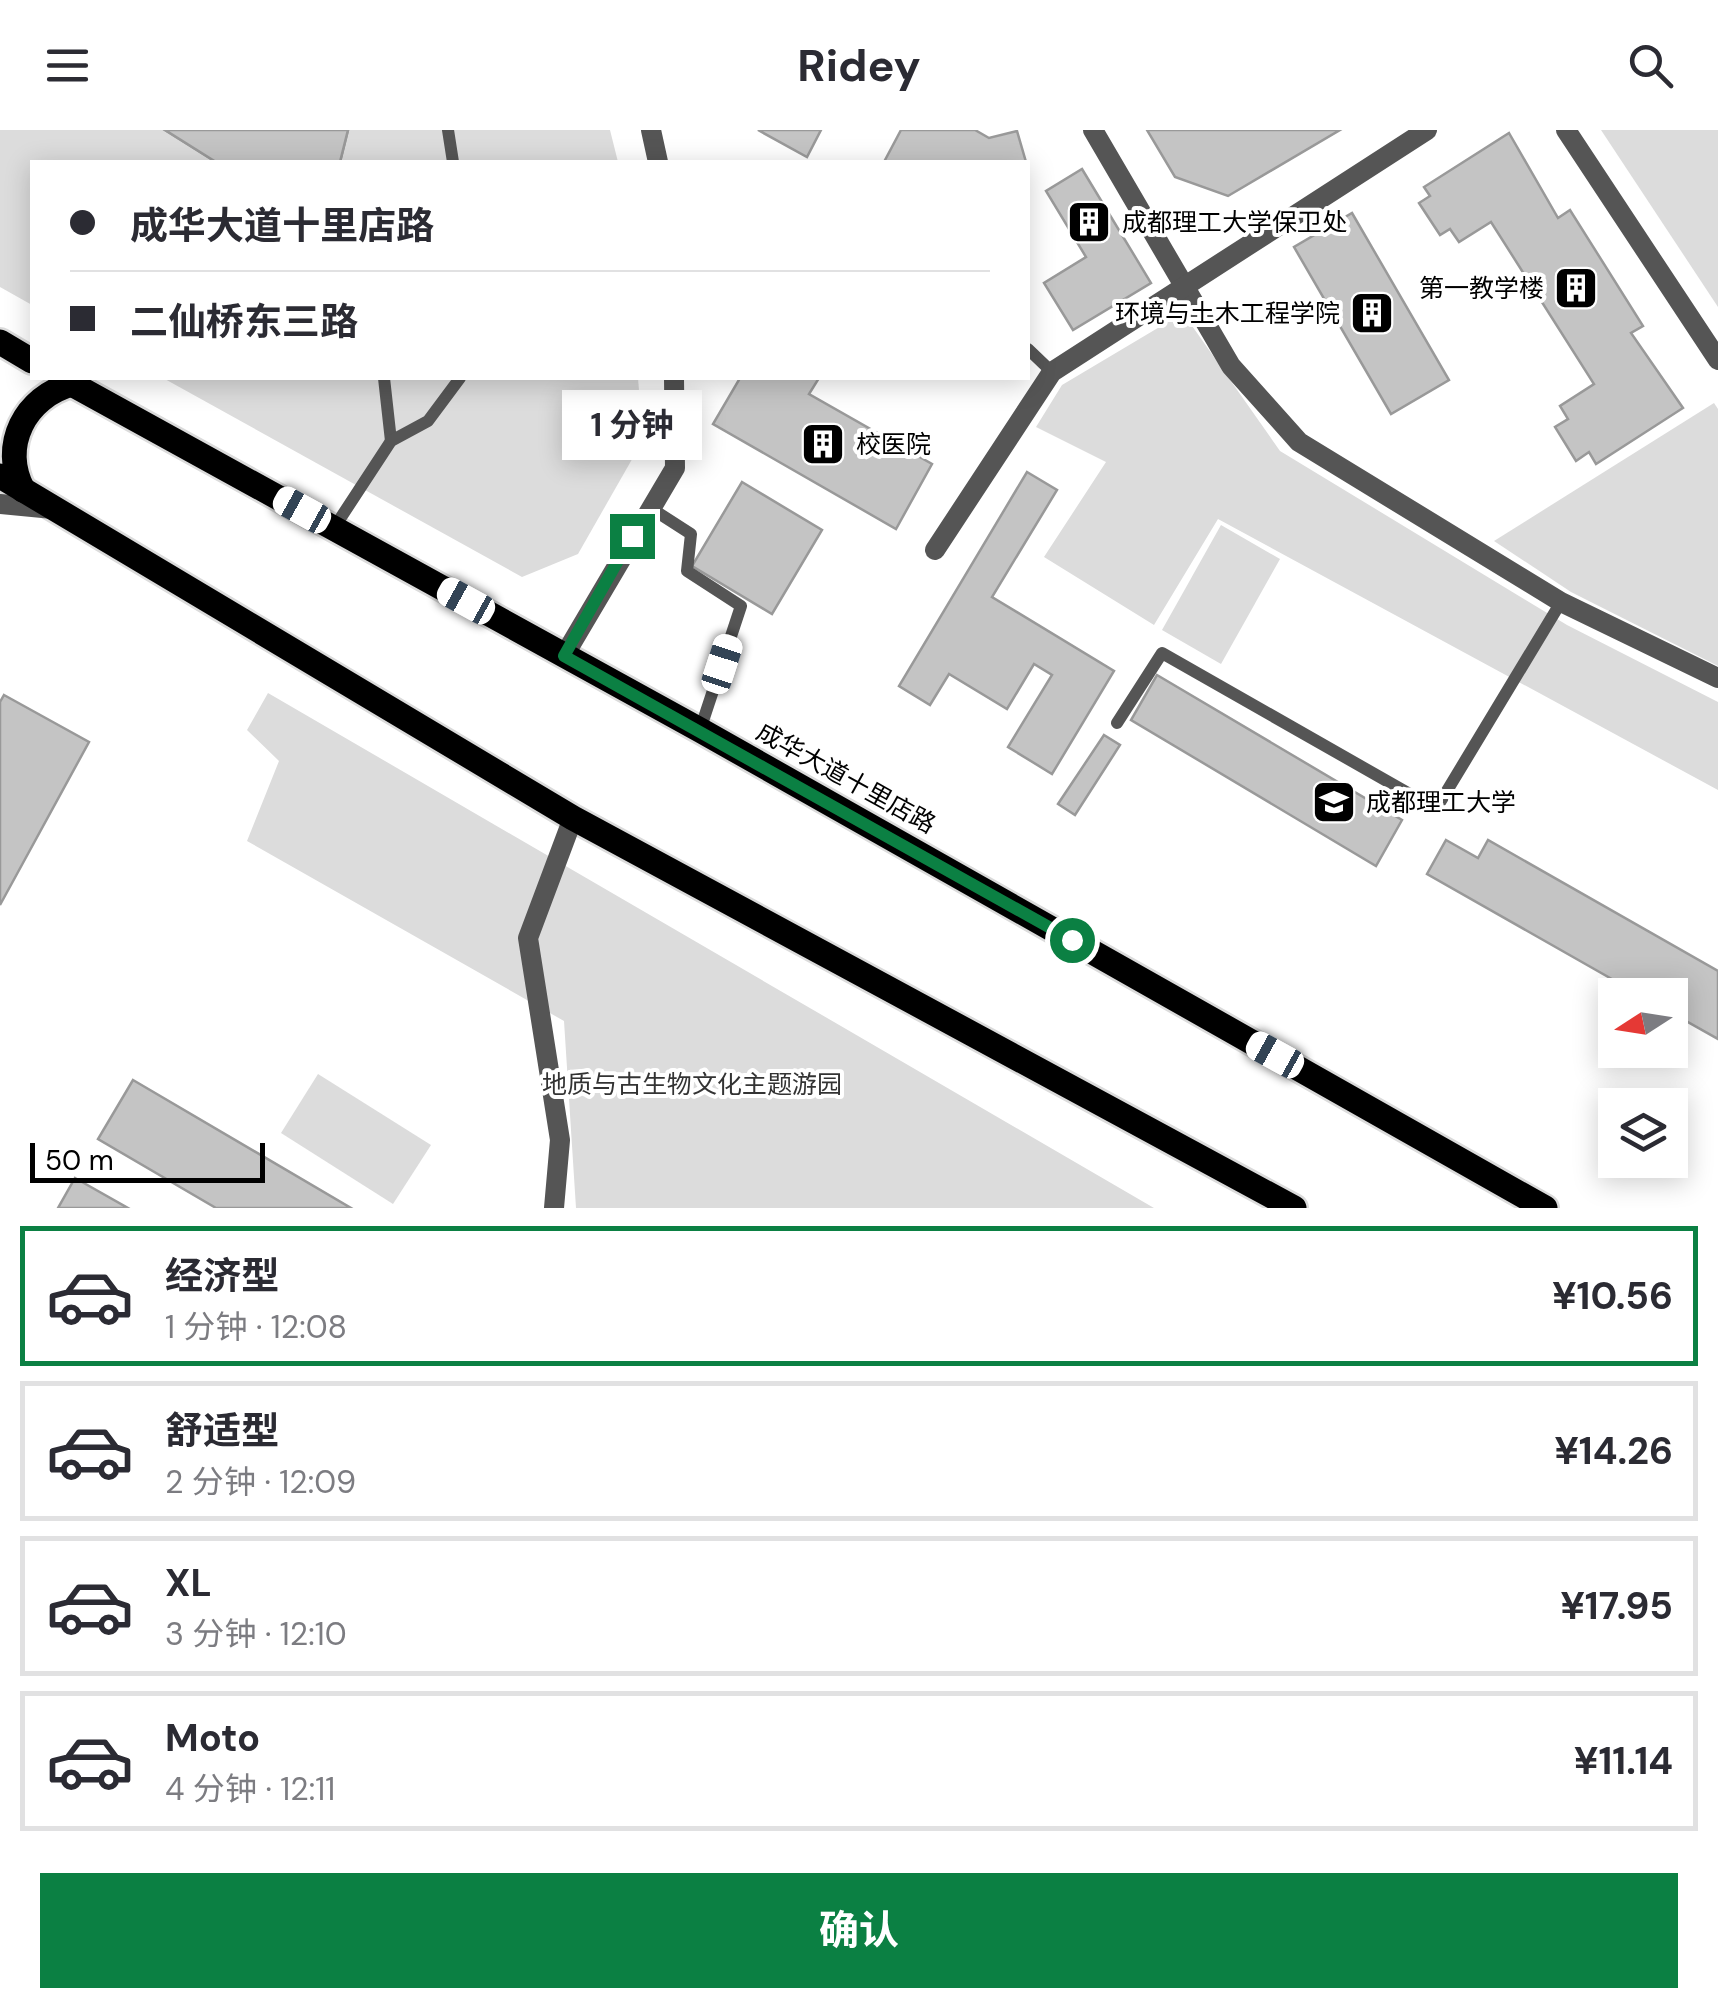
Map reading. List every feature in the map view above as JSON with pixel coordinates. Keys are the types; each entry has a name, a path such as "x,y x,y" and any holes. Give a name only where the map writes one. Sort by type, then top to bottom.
{"main road":[{"path":"0,342 30,360"},
{"path":"23,490 12,473 11,441 30,406 67,381"},
{"name":"成华大道十里店路","path":"67,381 700,730 1546,1208"},
{"path":"0,476 573,818 1294,1208"}],"street":[{"path":"651,130 658,160"},
{"path":"1093,130 1231,366 1299,442 1561,602 1718,678"},
{"path":"934,550 1052,372 1427,130"},
{"path":"1566,130 1714,346"},
{"path":"564,656 648,507 675,468 674,380"},
{"path":"0,504 54,510"},
{"path":"554,1208 560,1140 528,938 573,818"}],"lane":[{"path":"448,130 453,160"},
{"path":"1030,350 1052,372"},
{"path":"384,380 391,441"},
{"path":"334,528 391,441 428,421 459,380"},
{"path":"648,507 691,534 687,571 741,606 700,730"},
{"path":"1116,724 1162,653 1436,809 1561,602"}],"green space":[{"path":"0,130 610,130 618,160 30,160 30,304 0,287"},
{"path":"1601,130 1718,130 1718,307"},
{"path":"1183,313 1280,451 1567,625 1718,702 1718,790 1218,519 1154,625 1044,557 1106,462 1036,427 1062,385"},
{"path":"167,380 638,380 643,440 578,554 522,577"},
{"path":"1714,403 1718,409 1718,666 1571,592 1494,541"},
{"path":"1221,525 1280,559 1221,664 1162,630"},
{"name":"地质与古生物文化主题游园","path":"268,693 1154,1208 576,1208 564,1021 247,841 279,761 247,730"},
{"path":"318,1074 431,1145 393,1204 281,1133"}],"building":[{"path":"165,130 348,130 340,160 213,160"},
{"path":"165,130 348,130 340,160 213,160"},
{"path":"758,130 821,130 807,157"},
{"path":"901,130 975,130 989,138 1017,131 1025,160 885,160"},
{"path":"1147,130 1340,130 1228,196 1175,177"},
{"name":"第一教学楼","path":"1509,133 1558,218 1570,210 1643,326 1631,333 1683,408 1596,464 1589,452 1576,461 1555,427 1568,419 1560,406 1594,384 1491,222 1459,242 1450,229 1440,235 1419,203 1430,196 1424,187"},
{"name":"成都理工大学保卫处","path":"1082,169 1151,283 1073,330 1044,283 1086,257 1046,191"},
{"name":"环境与土木工程学院","path":"1352,213 1449,380 1391,414 1294,247"},
{"name":"校医院","path":"739,380 818,380 809,394 932,464 896,529 713,424"},
{"path":"1027,472 1057,490 992,597 1114,671 1052,774 1008,747 1052,675 1034,664 1007,709 949,674 930,705 899,686"},
{"path":"742,482 822,530 772,614 692,566"},
{"path":"1157,675 1402,820 1376,866 1131,720"},
{"path":"4,695 89,742 0,905 0,702"},
{"path":"1104,735 1120,745 1075,815 1058,804"},
{"path":"1446,840 1478,858 1488,840 1718,971 1718,1039 1688,1022 1688,978 1610,978 1427,874"},
{"path":"133,1080 351,1208 216,1208 98,1139"},
{"path":"75,1178 128,1208 58,1208"}],"place":[{"name":"成都理工大学保卫处","path":"1089,222"},
{"name":"第一教学楼","path":"1576,288"},
{"name":"环境与土木工程学院","path":"1372,313"},
{"name":"校医院","path":"823,444"},
{"name":"成都理工大学","path":"1334,802"}],"route":[{"path":"632,536 564,656 1072,940"}]}
